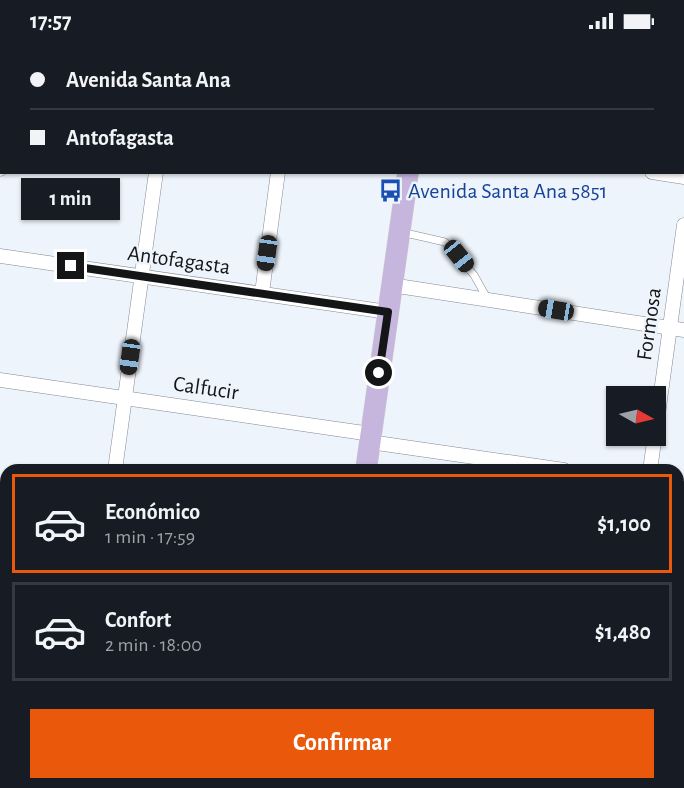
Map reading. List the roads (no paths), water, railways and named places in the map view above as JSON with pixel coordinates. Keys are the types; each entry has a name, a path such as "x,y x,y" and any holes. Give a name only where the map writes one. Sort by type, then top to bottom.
{"main road":[{"path":"367,464 408,174"}],"street":[{"path":"116,464 156,174"},
{"path":"262,292 278,174"},
{"path":"665,174 684,177"},
{"name":"Formosa","path":"662,386 684,225"},
{"name":"Antofagasta","path":"0,256 388,312"},
{"path":"391,285 684,330"},
{"name":"Calfucir","path":"0,380 528,464"},
{"path":"651,464 653,446"}],"lane":[{"path":"399,232 445,242 474,275 488,300"}],"place":[{"name":"Avenida Santa Ana 5851","path":"390,191"}]}
